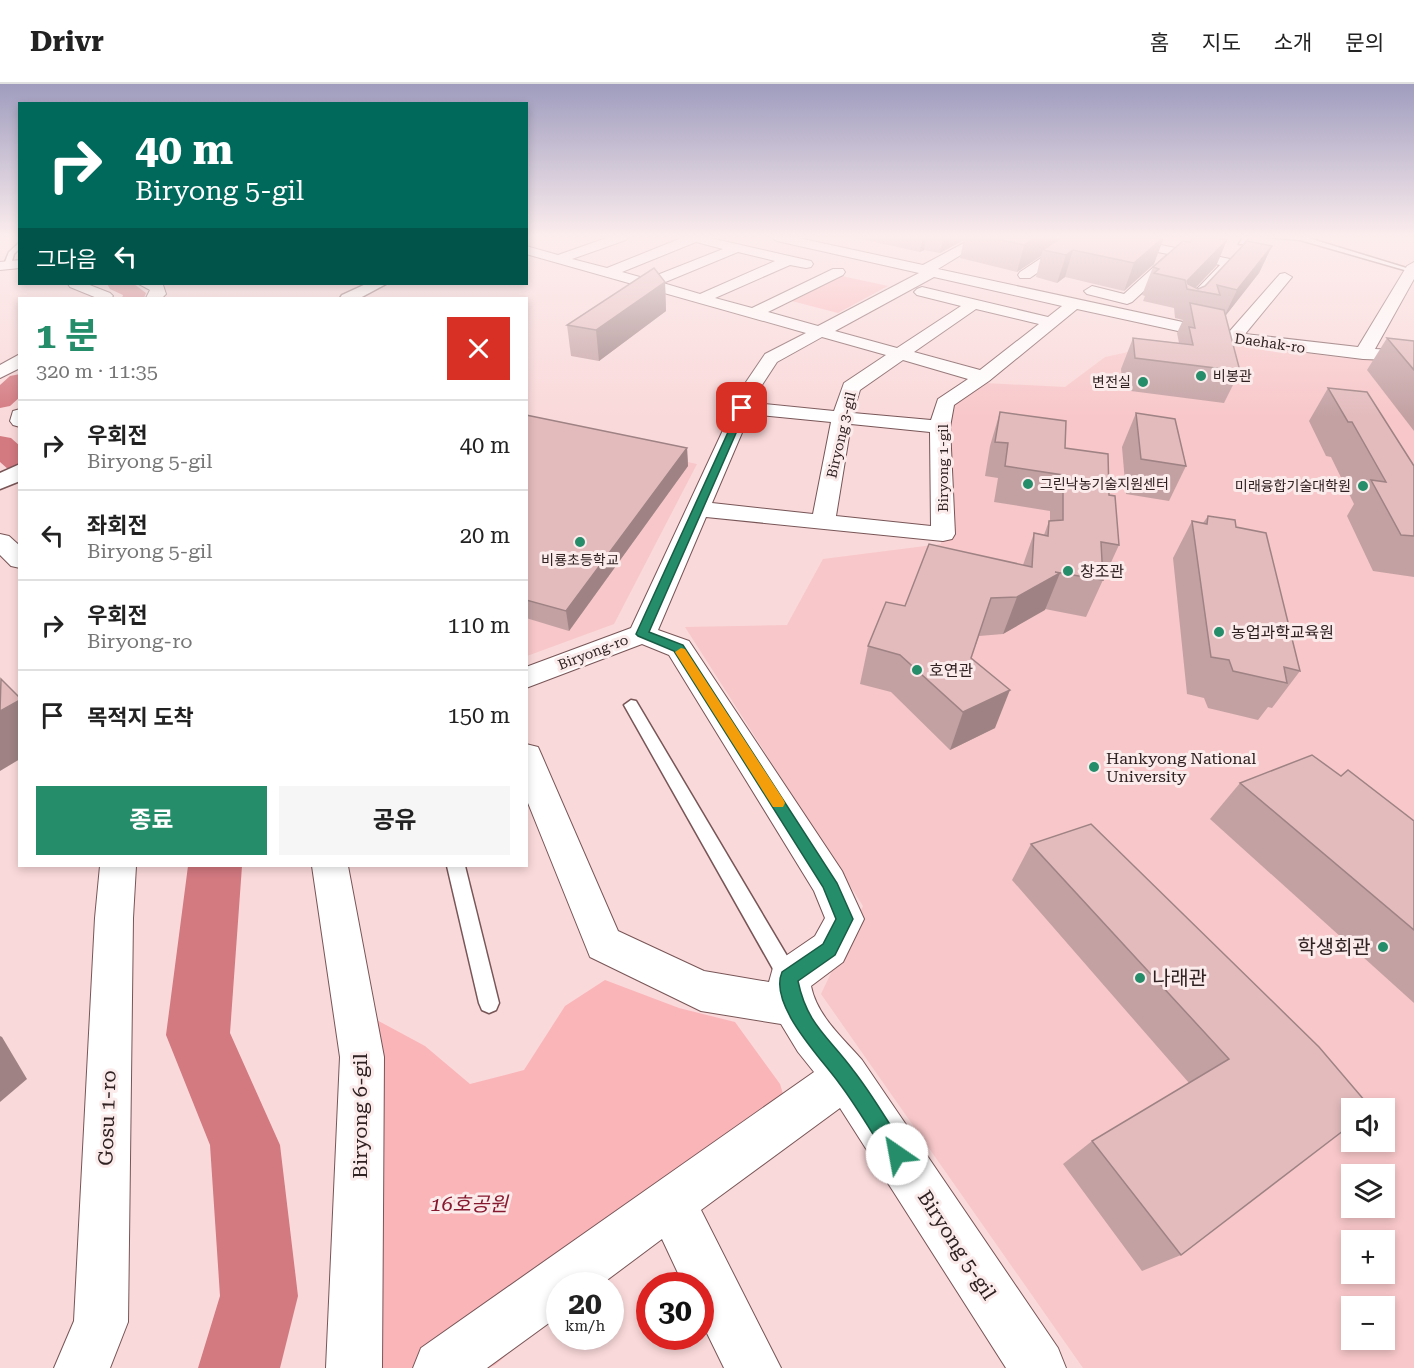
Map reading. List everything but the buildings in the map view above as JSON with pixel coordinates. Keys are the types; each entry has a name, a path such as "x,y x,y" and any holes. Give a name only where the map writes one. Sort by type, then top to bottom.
{"street":[{"path":"692,297 983,377"},
{"path":"699,299 704,297"},
{"path":"753,314 790,297"},
{"name":"Biryong-ro","path":"528,677 642,634 742,408 753,385 771,358 884,297"},
{"path":"944,297 1050,322"},
{"name":"Biryong 1-gil","path":"698,509 943,534 940,426 945,403 983,377 1077,297"},
{"name":"Daehak-ro","path":"1081,297 1233,338 1363,354 1414,356"},
{"path":"1093,297 1127,299 1129,297"},
{"path":"1192,303 1198,297"},
{"path":"1233,338 1268,297"},
{"path":"1363,354 1396,297"},
{"name":"Biryong 3-gil","path":"823,522 842,418 851,387 974,304"},
{"path":"0,373 18,360"},
{"path":"742,408 940,426"},
{"path":"0,482 18,472"},
{"path":"0,541 18,559"},
{"path":"529,765 604,944 701,991 791,992 829,949 845,919 829,883 679,648 642,634"},
{"name":"Gosu 1-ro","path":"82,1368 101,1322 114,918 118,867"},
{"name":"Biryong 6-gil","path":"330,867 362,1057 354,1368"},
{"name":"Biryong 5-gil","path":"791,992 813,1037 846,1076 1038,1368"},
{"path":"469,1359 670,1201 846,1076"},
{"path":"670,1201 753,1368"}],"lane":[{"path":"631,705 791,992"},
{"path":"456,867 489,1003"}],"shaded area":[{"name":"Hankyong National University","path":"1199,339 1344,358 1414,363 1414,1368 1083,1368 821,994 863,906 685,627 787,625 823,559 941,544 952,404 984,383 1065,387 1105,357"},
{"name":"비룡초등학교","path":"528,427 697,464 614,624 528,656"}],"green space":[{"path":"794,297 868,297 838,313 788,300"},
{"name":"16호공원","path":"605,980 679,1008 735,1022 780,1084 788,1110 578,1272 546,1272 546,1320 495,1365 488,1368 356,1368 373,1018 425,1046 470,1084 524,1070 565,1006"}],"waterway":[{"path":"0,400 18,384"},
{"path":"0,445 18,461"},
{"path":"215,867 198,1035 245,1145 259,1296 239,1368"}],"slow traffic":[{"path":"681,652 778,803"}],"place":[{"name":"비봉관","path":"1201,376"},
{"name":"변전실","path":"1143,382"},
{"name":"그린낙농기술지원센터","path":"1028,484"},
{"name":"미래융합기술대학원","path":"1363,486"},
{"name":"비룡초등학교","path":"580,542"},
{"name":"창조관","path":"1068,571"},
{"name":"농업과학교육원","path":"1219,632"},
{"name":"호연관","path":"917,670"},
{"name":"Hankyong National University","path":"1094,767"},
{"name":"학생회관","path":"1383,947"},
{"name":"나래관","path":"1140,978"}],"route":[{"path":"742,408 642,634 679,648 829,883 845,919 829,949 789,978 794,1006 813,1037 846,1076 897,1154"}]}
